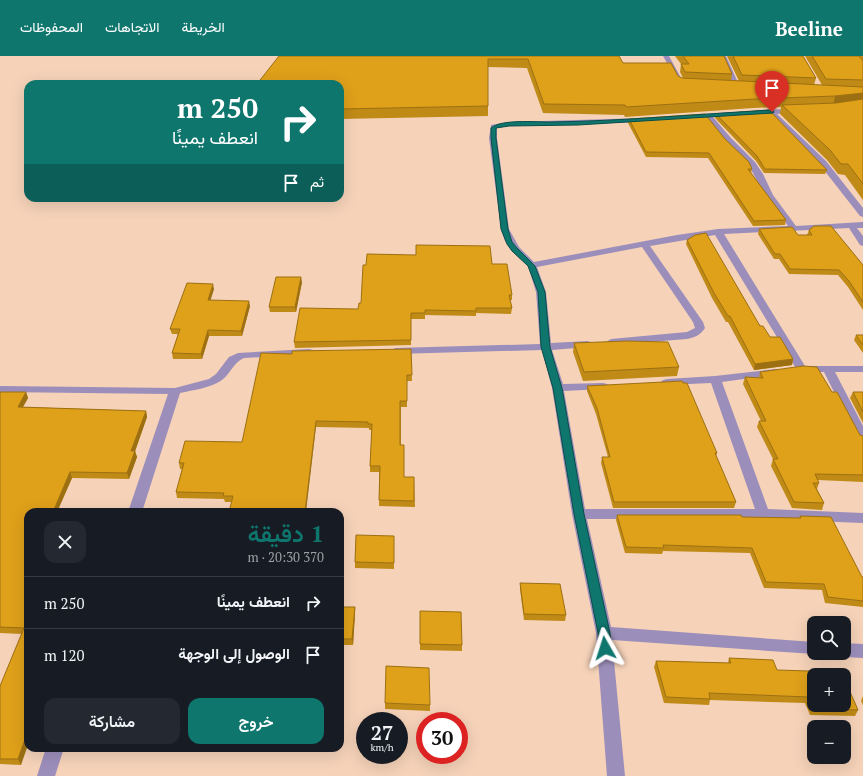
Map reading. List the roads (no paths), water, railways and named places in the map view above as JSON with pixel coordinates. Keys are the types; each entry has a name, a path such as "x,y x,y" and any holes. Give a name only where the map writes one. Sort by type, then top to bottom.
{"street":[{"path":"666,56 681,84"},
{"path":"723,56 737,87"},
{"path":"729,86 744,87"},
{"path":"684,118 802,110"},
{"path":"772,112 828,168 863,214"},
{"path":"708,116 728,140 752,164 759,174 769,195 793,227"},
{"path":"616,776 604,633 579,514 558,388 546,347 541,292 532,266 515,250 509,242 505,229 493,138 494,127 509,124 578,123 653,119"},
{"path":"532,266 718,232 793,227 857,225 863,244"},
{"path":"718,232 801,368"},
{"path":"382,351 546,347 685,336 697,333 700,328 698,322 645,245"},
{"path":"0,389 176,391 214,380 220,376 233,359 242,354 320,352"},
{"path":"652,383 714,379 801,368 828,370 863,369"},
{"path":"828,370 863,438"},
{"path":"714,379 763,514"},
{"path":"558,388 613,385"},
{"path":"136,508 176,391"},
{"path":"579,514 763,514 863,518"},
{"path":"604,633 807,648"},
{"path":"851,650 863,651"},
{"path":"46,776 54,752"}]}
